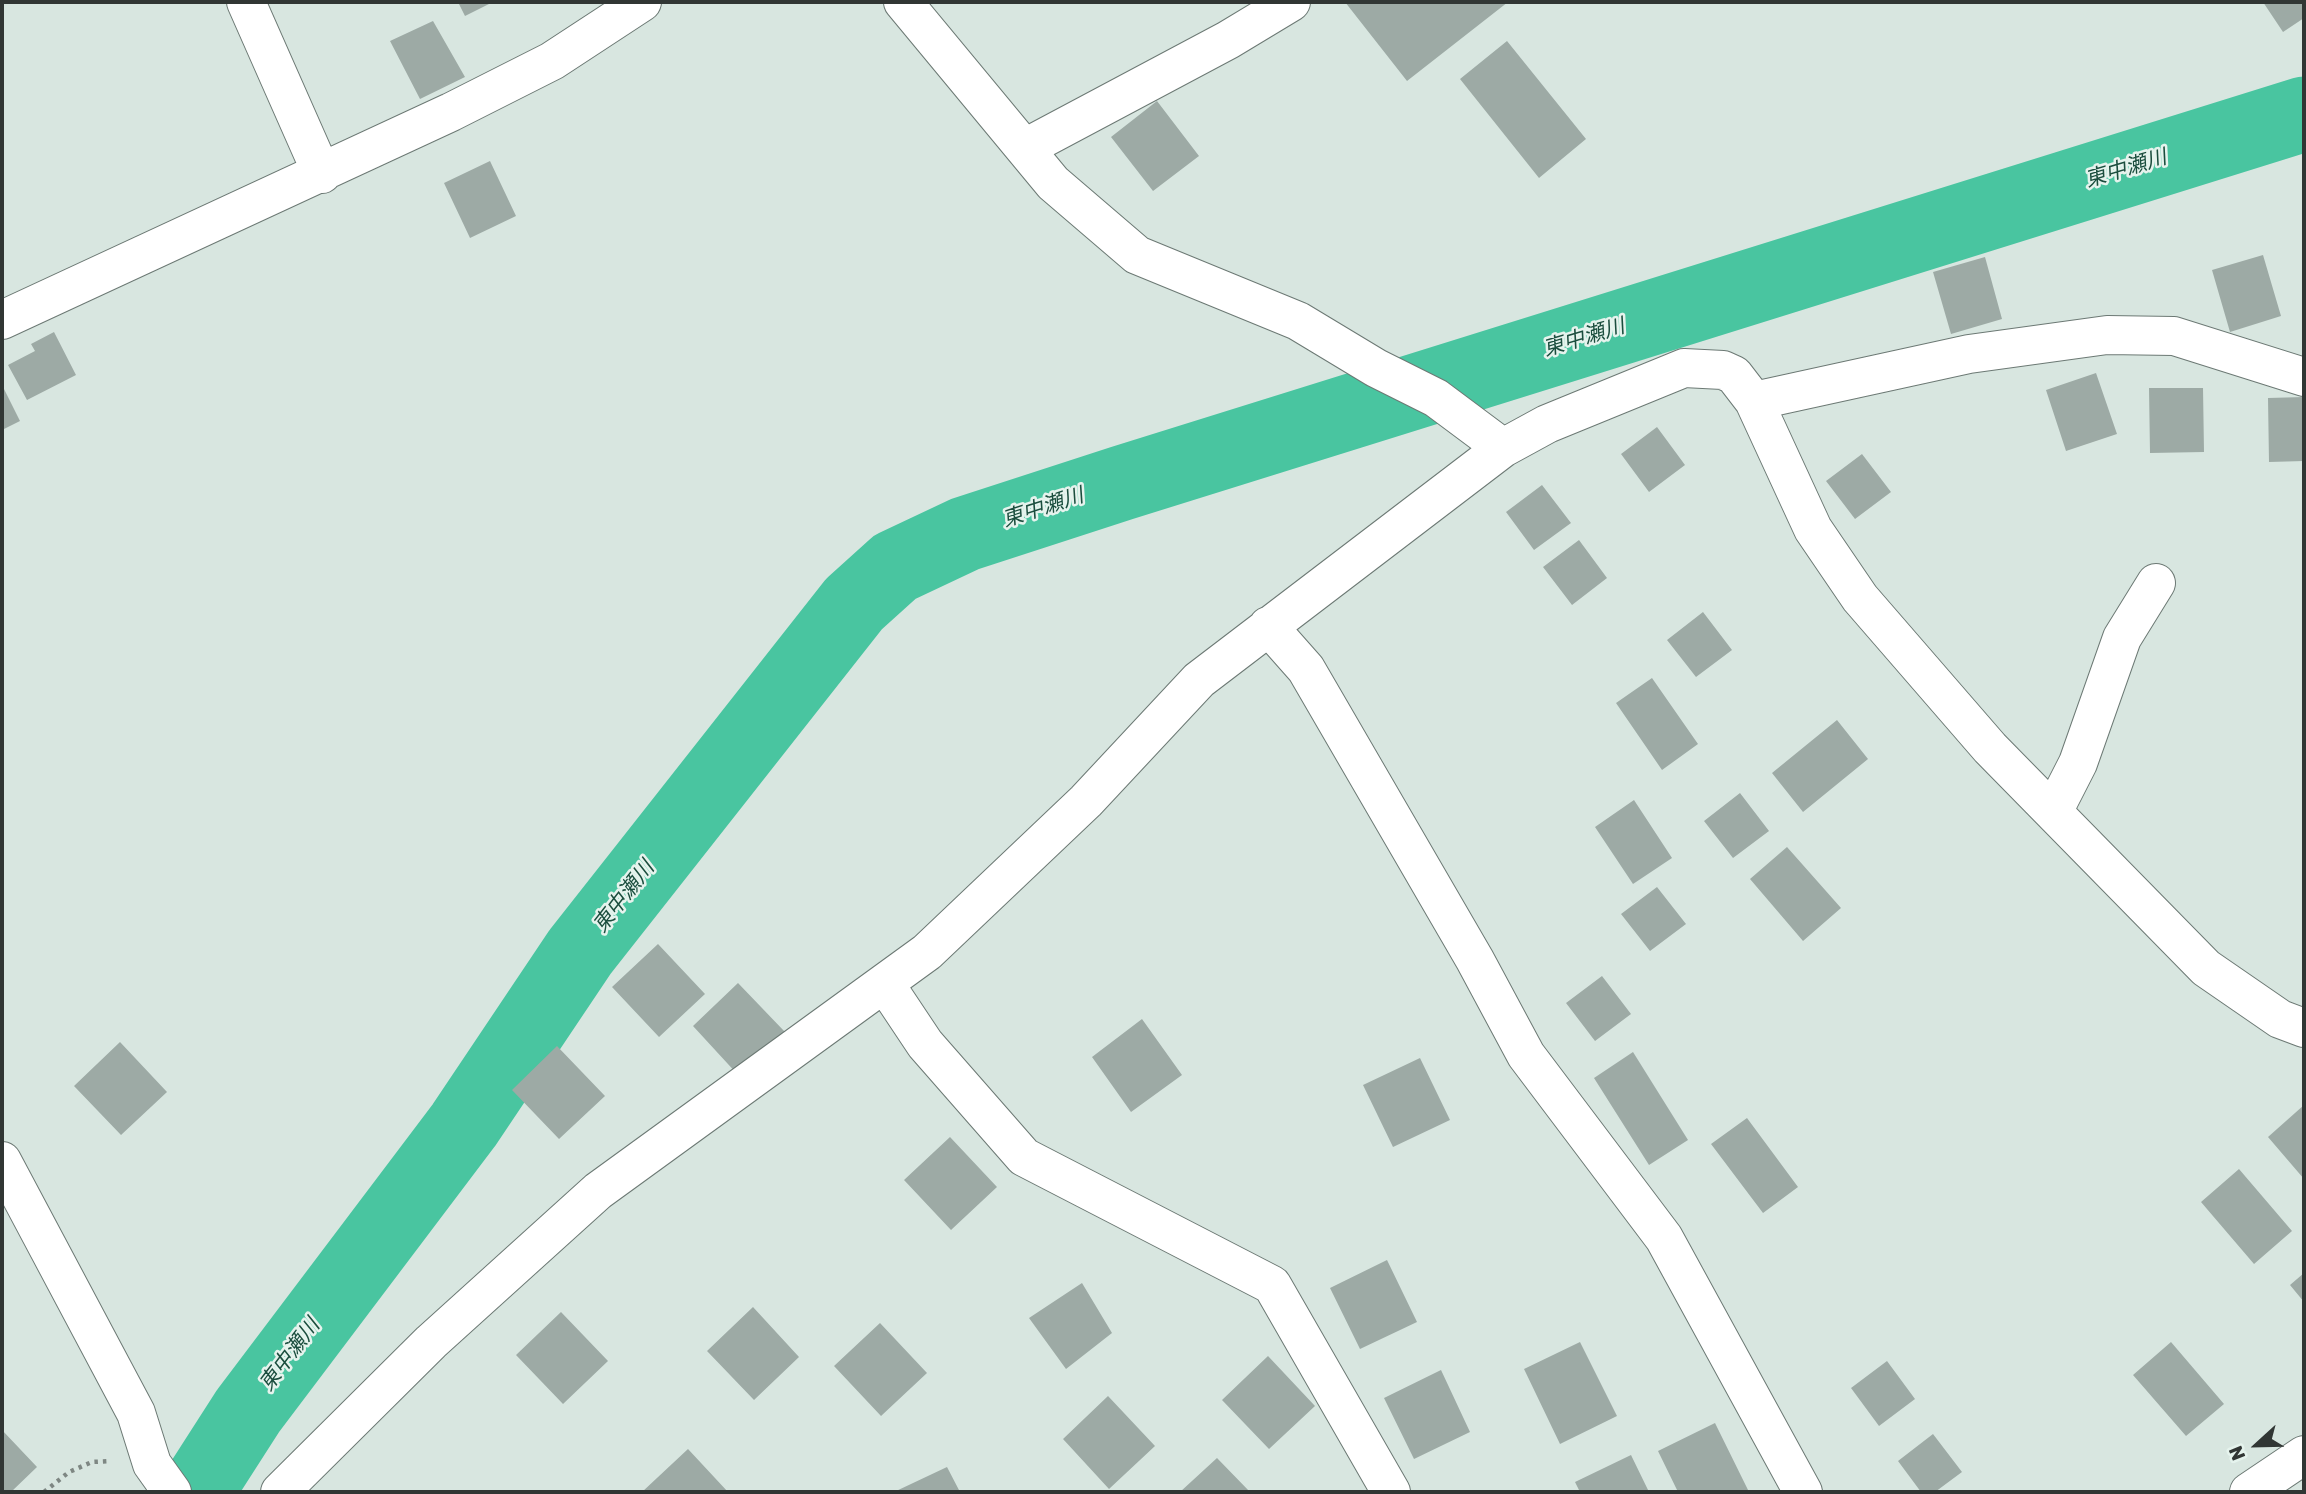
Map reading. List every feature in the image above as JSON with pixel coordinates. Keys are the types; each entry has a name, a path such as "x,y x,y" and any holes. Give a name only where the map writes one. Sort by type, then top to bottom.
{"street":[{"path":"246,2 322,174"},
{"path":"2,320 322,174 552,61 642,2"},
{"path":"903,2 1053,183 1137,256 1298,321 1421,391 1503,448"},
{"path":"1025,148 1228,40 1291,2"},
{"path":"1754,401 1969,354 2107,335 2174,336 2304,377"},
{"path":"281,1492 431,1342 598,1191 927,952 1086,801 1199,680 1503,448 1547,424 1684,368 1723,370 1734,375 1754,401 1813,529 1860,598 1982,738 2206,968 2280,1019 2304,1028"},
{"path":"2053,812 2078,764 2122,638 2156,583"},
{"path":"1268,626 1306,669 1475,960 1525,1055 1664,1238 1803,1492"},
{"path":"885,984 925,1044 1024,1157 1272,1285 1391,1492"},
{"path":"2,1161 136,1413 162,1478"},
{"path":"2249,1492 2304,1455"}],"path":[{"path":"44,1492 69,1472 92,1462 121,1460 162,1478"}],"building":[{"path":"458,2 493,2 465,16"},
{"path":"1345,2 1508,2 1407,81"},
{"path":"2263,2 2304,2 2304,18 2283,32"},
{"path":"433,21 465,77 420,99 390,41"},
{"path":"1507,41 1586,139 1539,178 1460,79"},
{"path":"1157,101 1199,156 1153,191 1111,137"},
{"path":"490,161 516,216 470,238 444,183"},
{"path":"2263,255 2281,316 2230,332 2212,270"},
{"path":"1985,257 2002,319 1951,334 1933,272"},
{"path":"54,332 76,375 27,400 8,365 35,351 31,344"},
{"path":"2096,373 2117,434 2066,451 2046,390"},
{"path":"2,385 20,421 2,430"},
{"path":"2149,388 2203,388 2204,452 2150,453"},
{"path":"2304,397 2304,461 2269,462 2268,398"},
{"path":"1657,427 1685,465 1649,492 1621,454"},
{"path":"1862,454 1891,492 1855,519 1826,481"},
{"path":"1542,485 1571,523 1534,550 1506,512"},
{"path":"1579,540 1607,578 1572,605 1543,567"},
{"path":"1703,612 1732,650 1696,677 1667,640"},
{"path":"1652,678 1698,744 1662,770 1616,703"},
{"path":"1837,720 1868,759 1803,812 1772,773"},
{"path":"1740,793 1769,831 1733,858 1704,821"},
{"path":"1634,800 1672,858 1633,884 1595,827"},
{"path":"1787,847 1841,908 1803,941 1750,879"},
{"path":"1657,887 1686,924 1650,951 1621,914"},
{"path":"658,944 705,994 659,1037 612,987"},
{"path":"1602,976 1631,1014 1595,1041 1566,1003"},
{"path":"738,983 785,1032 739,1076 693,1026"},
{"path":"1142,1019 1182,1075 1131,1112 1092,1057"},
{"path":"120,1042 167,1092 121,1135 74,1086"},
{"path":"557,1046 605,1096 559,1139 512,1090"},
{"path":"1633,1052 1688,1140 1649,1165 1594,1078"},
{"path":"1420,1058 1450,1120 1393,1147 1363,1085"},
{"path":"2304,1105 2304,1179 2268,1137"},
{"path":"1747,1118 1798,1187 1763,1213 1711,1144"},
{"path":"950,1137 997,1187 951,1230 904,1180"},
{"path":"2239,1169 2292,1231 2254,1264 2201,1202"},
{"path":"1387,1260 1417,1322 1360,1349 1330,1288"},
{"path":"2304,1273 2304,1302 2290,1285"},
{"path":"1082,1283 1112,1333 1066,1369 1029,1318"},
{"path":"753,1307 799,1357 754,1400 707,1351"},
{"path":"561,1312 608,1361 563,1404 516,1355"},
{"path":"880,1323 927,1373 881,1416 834,1366"},
{"path":"1580,1342 1617,1416 1560,1444 1524,1369"},
{"path":"2171,1342 2224,1404 2186,1436 2133,1375"},
{"path":"1268,1356 1315,1406 1269,1449 1222,1400"},
{"path":"1887,1361 1915,1399 1879,1426 1851,1388"},
{"path":"1441,1370 1470,1432 1414,1459 1384,1398"},
{"path":"1108,1396 1155,1446 1109,1489 1063,1439"},
{"path":"1715,1423 1749,1492 1678,1492 1658,1451"},
{"path":"2,1430 37,1467 11,1492 2,1492"},
{"path":"1933,1434 1962,1472 1935,1492 1921,1492 1898,1461"},
{"path":"688,1449 728,1492 642,1492"},
{"path":"1631,1455 1649,1492 1580,1492 1575,1482"},
{"path":"1217,1458 1250,1492 1180,1492"},
{"path":"947,1467 960,1492 894,1492"}],"waterway":[{"name":"東中瀬川","path":"196,1492 248,1411 464,1125 580,952 854,604 895,567 965,534 1122,483 2304,114"}]}
